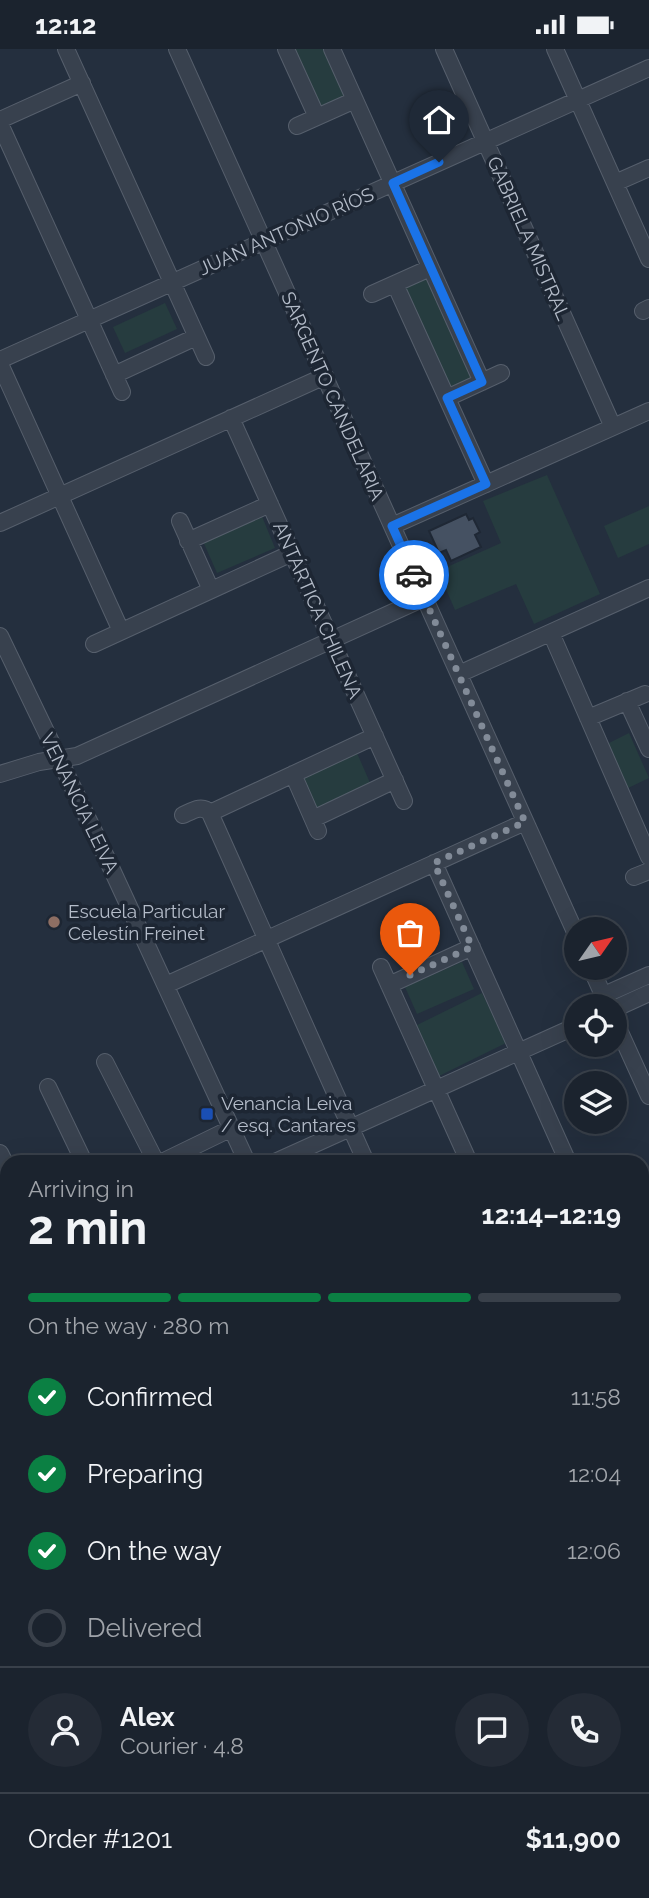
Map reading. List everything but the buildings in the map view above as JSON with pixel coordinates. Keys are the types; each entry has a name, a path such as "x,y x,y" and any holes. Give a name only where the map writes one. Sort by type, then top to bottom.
{"street":[{"path":"66,49 206,357"},
{"name":"SARGENTO CANDELARIA","path":"177,49 568,917"},
{"path":"286,49 317,117"},
{"path":"332,49 482,382"},
{"name":"GABRIELA MISTRAL","path":"444,49 613,426"},
{"path":"555,49 649,259"},
{"name":"JUAN ANTONIO RÍOS","path":"0,362 649,68"},
{"path":"82,83 0,122 122,392"},
{"path":"297,126 355,100"},
{"path":"615,183 649,168"},
{"path":"372,294 430,268"},
{"path":"395,284 486,484"},
{"path":"114,375 197,337"},
{"path":"0,362 121,632"},
{"path":"447,398 501,373"},
{"path":"0,523 324,376"},
{"path":"392,526 649,411"},
{"name":"ANTÁRTICA CHILENA","path":"231,418 404,801"},
{"path":"188,541 270,504"},
{"path":"180,521 211,590"},
{"path":"94,644 292,553"},
{"path":"459,674 649,589"},
{"path":"0,774 39,762 77,756 425,598"},
{"path":"551,633 649,857"},
{"name":"VENANCIA LEIVA","path":"0,636 244,1155"},
{"path":"588,718 645,694"},
{"path":"627,701 649,749"},
{"path":"210,813 374,736"},
{"path":"293,774 316,825 395,780"},
{"path":"183,814 197,809 210,813 363,1155"},
{"path":"166,985 525,822"},
{"path":"434,863 565,1155"},
{"path":"389,985 472,947"},
{"path":"381,967 466,1155"},
{"path":"618,994 649,975"},
{"path":"627,1003 649,993"},
{"path":"291,1155 564,1031"},
{"path":"627,1048 649,1096"},
{"path":"105,1062 152,1155"},
{"path":"48,1087 81,1155"},
{"path":"176,1155 232,1128"}],"green space":[{"path":"289,49 328,49 349,94 322,111"},
{"path":"425,275 430,278 474,377 449,390 403,290 404,283"},
{"path":"165,303 177,329 125,353 113,327"},
{"path":"547,475 600,594 534,624 516,584 455,610 438,571 501,543 483,501"},
{"path":"649,506 649,544 618,558 604,526"},
{"path":"261,514 275,548 217,573 202,539"},
{"path":"629,733 649,778 626,789 605,745"},
{"path":"357,753 371,785 315,810 301,777"},
{"path":"462,962 474,989 417,1014 405,987"},
{"path":"482,993 506,1043 439,1076 415,1026"}],"way so far":[{"path":"410,975 472,947 434,863 525,822 414,575"}],"place":[{"name":"Escuela Particular Celestín Freinet","path":"54,922"},
{"name":"Venancia Leiva / esq. Cantares","path":"207,1114"}],"route":[{"path":"414,575 392,526 486,484 447,398 482,382 393,183 439,162"}]}
